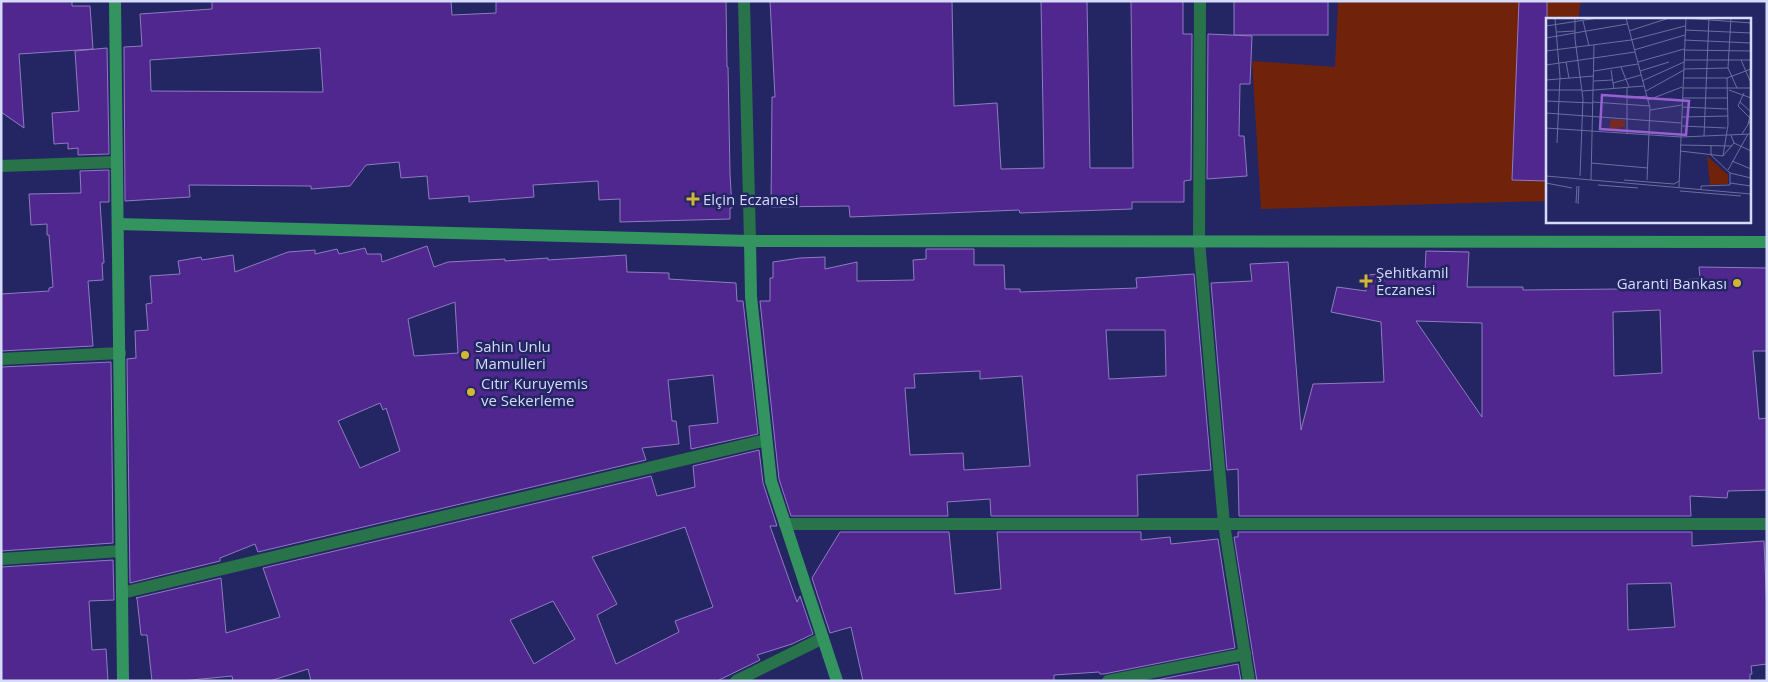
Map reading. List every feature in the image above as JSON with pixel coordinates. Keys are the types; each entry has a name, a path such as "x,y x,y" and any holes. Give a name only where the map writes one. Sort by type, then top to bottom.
{"street":[{"path":"116,1 123,681"},
{"path":"744,1 750,297 771,481 837,681"},
{"path":"1200,1 1199,241 1224,524 1249,681"},
{"path":"1,166 117,162"},
{"path":"118,224 750,241 1767,242"},
{"path":"1,359 120,353"},
{"path":"122,593 766,440"},
{"path":"785,524 1767,524"},
{"path":"1,559 121,551"},
{"path":"736,681 823,638"},
{"path":"1108,681 1245,654"}],"shaded area":[{"path":"1338,1 1581,1 1578,18 1546,18 1546,201 1261,209 1252,61 1335,67"}],"building":[{"path":"1,1 72,1 72,6 90,6 93,49 19,54 24,128 1,112"},
{"path":"212,1 451,1 452,15 496,13 496,1 726,1 732,208 730,208 730,219 620,222 620,199 599,200 598,181 533,185 534,197 469,202 469,196 429,199 427,176 401,178 399,162 366,165 350,186 311,189 311,186 189,185 190,197 125,201 124,47 142,46 140,14 212,9","holes":["320,48 323,92 151,91 150,60"]},
{"path":"770,1 952,1 954,106 997,103 1001,169 1044,168 1041,1 1087,1 1090,168 1133,168 1131,1 1183,1 1183,34 1192,34 1191,180 1184,181 1184,202 1132,202 1132,209 1020,213 1019,210 850,217 849,206 771,207 772,97 775,97"},
{"path":"1234,1 1328,1 1328,35 1234,35"},
{"path":"1519,1 1547,1 1546,181 1512,180"},
{"path":"1208,34 1252,36 1250,84 1240,84 1239,136 1244,136 1247,176 1207,179"},
{"path":"107,48 109,154 78,155 78,148 68,149 68,143 54,144 52,113 79,111 75,51"},
{"path":"109,170 109,202 100,202 104,263 102,263 103,280 88,281 93,346 1,351 1,294 49,291 49,288 53,287 47,224 31,225 29,194 81,193 80,171"},
{"path":"427,246 434,267 448,262 548,258 548,260 626,255 627,272 669,273 669,279 736,283 737,301 743,301 758,434 691,449 689,426 718,423 713,375 668,380 672,421 676,421 679,444 642,448 646,460 258,552 255,544 220,558 220,561 130,583 127,359 136,358 135,331 148,330 146,304 152,303 150,276 180,274 178,261 201,257 202,260 233,255 235,272 288,252 315,250 315,254 337,249 339,254 365,248 367,254 381,254 382,262","holes":["455,302 458,353 414,356 408,319","380,403 383,410 386,408 400,451 360,468 338,421"]},
{"path":"926,249 974,249 974,265 1004,265 1005,289 1020,289 1020,292 1137,288 1136,278 1194,274 1211,470 1137,475 1138,516 991,516 990,499 947,502 948,516 791,516 779,479 760,301 770,301 770,278 773,278 773,262 825,257 825,269 857,262 857,281 914,280 913,260 926,259","holes":["1106,330 1165,330 1166,376 1109,379","980,371 980,379 1022,376 1030,466 964,470 963,453 910,455 905,388 915,388 914,374"]},
{"path":"1426,251 1469,252 1467,287 1523,287 1523,290 1621,289 1621,282 1700,279 1699,267 1767,268 1767,351 1753,351 1759,419 1767,418 1767,490 1728,491 1727,498 1690,496 1691,516 1239,516 1238,469 1227,470 1211,283 1252,281 1250,264 1288,262 1301,430 1313,384 1384,382 1381,322 1331,312 1337,287 1366,291 1366,275 1425,271","holes":["1660,310 1662,373 1614,376 1613,312","1416,321 1482,323 1482,417"]},
{"path":"111,362 113,543 1,551 1,367"},
{"path":"759,450 763,483 777,526 770,526 797,602 800,596 813,634 792,644 757,655 760,660 717,681 311,681 308,669 270,681 233,681 232,676 181,681 152,681 147,635 141,635 136,598 221,578 226,633 280,617 263,568 651,476 657,496 695,487 693,466","holes":["685,527 713,607 675,621 679,632 616,664 597,615 617,604 592,557","553,601 575,639 534,664 510,620"]},
{"path":"840,532 949,532 955,594 1001,589 997,532 1141,532 1141,540 1170,537 1171,544 1218,539 1235,648 1104,674 1099,672 1054,675 1054,681 863,681 851,627 830,633 812,578"},
{"path":"1238,532 1692,532 1692,546 1764,541 1767,664 1751,666 1752,674 1750,674 1750,681 1257,681 1234,537 1238,537","holes":["1671,583 1675,627 1628,630 1627,584"]},
{"path":"113,560 114,600 89,601 92,650 106,649 108,681 1,681 1,567"},
{"path":"1238,664 1241,681 1151,681"}],"place":[{"name":"Elçin Eczanesi","path":"693,199"},
{"name":"Şehitkamil Eczanesi","path":"1366,281"},
{"name":"Garanti Bankası","path":"1737,283"},
{"name":"Sahin Unlu Mamulleri","path":"465,355"},
{"name":"Cıtır Kuruyemis ve Sekerleme","path":"471,392"}]}
